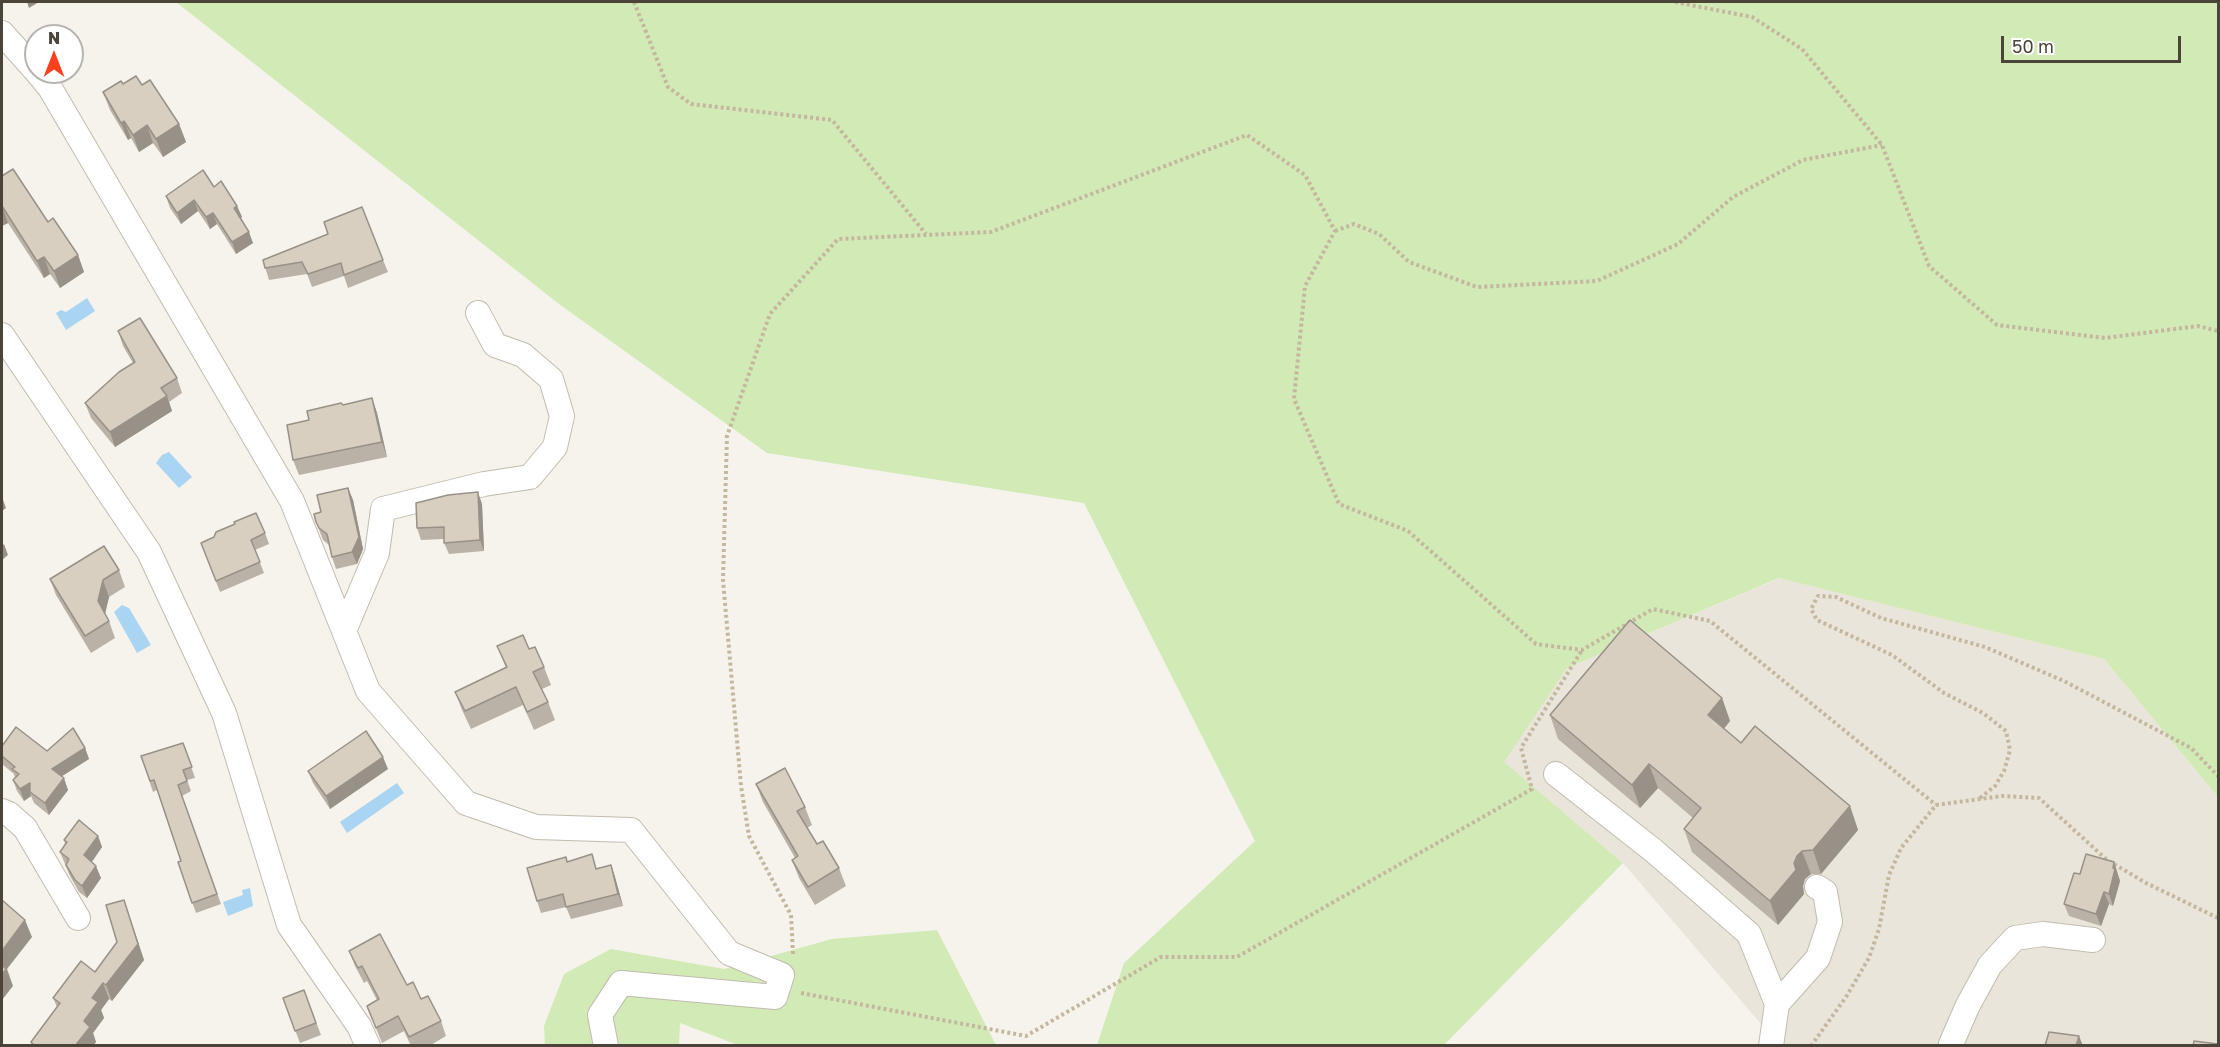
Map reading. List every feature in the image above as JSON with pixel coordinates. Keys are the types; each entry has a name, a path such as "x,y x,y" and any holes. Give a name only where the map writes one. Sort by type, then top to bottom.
{"street":[{"path":"2,33 24,58"},
{"path":"47,84 292,501 368,692 466,803 536,827 631,830 729,953 779,986"},
{"path":"344,631 376,553 383,509 484,484 530,477 555,447 562,416 551,379 523,355 495,345 478,313"},
{"path":"2,335 149,552 224,713 289,925 360,1026 368,1046"},
{"path":"1556,774 1654,851 1749,934 1778,1005"},
{"path":"2,811 25,828 78,918"},
{"path":"1771,1046 1778,1005 1818,958 1830,922 1825,892 1816,887"},
{"path":"1947,1045 1990,965 2014,938 2043,934 2093,940"},
{"path":"606,1046 600,1015 621,983 779,986"}],"path":[{"path":"634,2 668,87 691,104 832,120 927,234"},
{"path":"1675,2 1752,17 1802,49 1882,145 1929,266 1997,325 2105,338 2198,326 2218,331"},
{"path":"1335,231 1305,175 1247,135 991,232 838,239 770,314 728,436 723,580 741,786 749,836 791,915 794,958 779,986 803,993 1026,1036 1161,957 1237,957 1532,789 1521,748 1582,650 1653,609 1710,621 1936,805"},
{"path":"1582,650 1536,644 1408,531 1339,504 1294,399 1305,286 1335,231 1354,224 1378,234 1409,262 1477,287 1597,281 1678,244 1733,197 1803,160 1882,145"},
{"path":"1980,798 1995,786 2004,771 2010,750 2006,731 1983,713 1944,693 1892,655 1817,620 1811,609 1818,596 1836,597 1881,618 1985,647 2064,681 2191,748 2218,776"},
{"path":"1810,1046 1846,997 1869,958 1879,929 1889,875 1901,848 1936,805 2002,796 2039,798 2107,860 2146,883 2218,918"}],"shaded area":[{"path":"1780,578 2104,659 2218,797 2218,1045 1779,1045 1623,863 1503,762 1567,668"}],"green space":[{"path":"176,2 2218,2 2218,797 2104,659 1779,578 1567,668 1504,762 1623,863 1444,1045 1097,1045 1124,963 1255,841 1084,503 767,453 559,304"},
{"path":"937,930 996,1045 738,1045 680,1023 679,1045 545,1046 544,1026 564,974 611,949 724,969 832,939"}],"water":[{"path":"87,298 95,311 66,330 56,313 61,310 66,312"},
{"path":"169,452 192,477 179,488 156,463 162,455"},
{"path":"122,605 129,608 151,645 137,653 114,612"},
{"path":"397,783 404,793 347,833 340,822"},
{"path":"250,888 253,906 228,916 223,902 243,895 242,890"}],"building":[{"path":"136,76 142,85 150,80 179,124 156,139 147,125 133,135 124,121 121,123 103,92 121,81 123,84"},
{"path":"13,169 48,222 53,218 78,255 54,271 44,257 37,261 2,206 2,176"},
{"path":"203,170 214,187 221,181 237,206 234,208 249,232 232,242 213,213 206,217 194,200 177,213 166,196"},
{"path":"362,207 383,260 344,275 341,263 308,274 302,262 265,268 263,260 328,234 324,222"},
{"path":"140,318 177,378 161,388 167,396 110,432 85,403 119,372 135,362 118,331"},
{"path":"372,398 382,442 293,460 287,425 309,420 307,411"},
{"path":"348,488 359,537 352,552 332,557 327,534 319,528 314,514 321,512 317,495"},
{"path":"478,492 480,540 444,543 444,527 417,528 416,503 448,495"},
{"path":"256,513 265,533 251,540 260,562 216,581 201,543 214,537 216,532 235,524 234,522"},
{"path":"104,546 119,570 103,580 98,601 109,621 85,636 50,579"},
{"path":"1630,620 1722,698 1708,715 1741,743 1755,726 1850,806 1813,850 1802,851 1797,856 1794,863 1796,870 1770,901 1684,829 1701,808 1649,764 1632,785 1550,715"},
{"path":"523,635 529,649 535,647 544,667 533,672 548,702 527,712 516,687 465,711 455,692 507,667 497,646"},
{"path":"16,727 47,751 73,728 85,748 52,769 64,778 45,803 30,792 30,783 20,789 13,780 19,774 12,769 15,767 2,756 2,746"},
{"path":"366,731 383,757 326,796 308,771"},
{"path":"183,743 192,767 183,770 187,781 178,785 217,894 192,903 178,862 181,861 154,780 150,781 141,756"},
{"path":"785,768 805,807 797,811 817,844 823,841 839,868 808,887 792,860 798,856 756,784"},
{"path":"79,820 98,836 84,855 96,866 82,886 75,880 66,865 69,859 60,852 67,842 64,840"},
{"path":"592,854 596,869 611,865 618,894 566,907 563,894 537,901 527,868 566,857 567,862"},
{"path":"2086,854 2114,862 2113,868 2115,869 2109,894 2104,892 2096,914 2064,904 2074,873 2080,874"},
{"path":"2,900 25,920 2,951"},
{"path":"124,900 138,944 106,985 103,983 92,998 98,1002 84,1021 90,1027 75,1046 35,1046 31,1042 60,1003 53,998 81,961 95,972 117,942 106,905"},
{"path":"380,934 407,985 413,982 421,999 428,996 441,1021 409,1037 398,1016 376,1028 367,1006 379,999 362,966 358,968 349,951"},
{"path":"304,990 316,1023 295,1031 283,998"},
{"path":"2049,1032 2079,1036 2076,1046 2045,1046"},
{"path":"2194,1041 2218,1044 2218,1046 2193,1046"}]}
